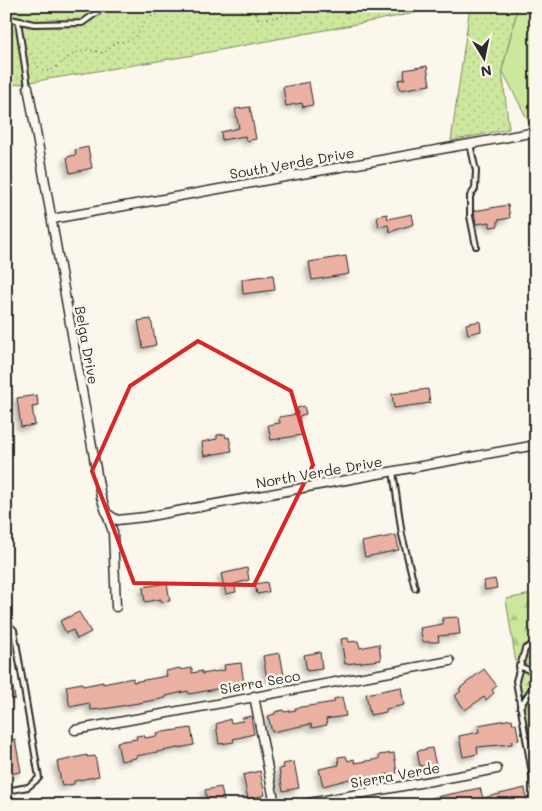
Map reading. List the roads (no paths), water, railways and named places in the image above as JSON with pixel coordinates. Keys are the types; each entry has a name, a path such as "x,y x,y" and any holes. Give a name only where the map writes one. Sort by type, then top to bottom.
{"street":[{"name":"Belga Drive","path":"28,87 101,497 113,532 116,607"},
{"name":"South Verde Drive","path":"52,219 536,132"},
{"name":"North Verde Drive","path":"108,514 117,520 145,517 536,445"},
{"name":"Sierra Seco","path":"75,730 450,661"},
{"path":"254,696 275,805"},
{"name":"Sierra Verde","path":"298,805 497,769"}],"lane":[{"path":"6,18 34,24 82,23 106,6"},
{"path":"18,22 28,87"},
{"path":"470,144 476,171 475,189 470,196 470,216 476,246"},
{"path":"392,471 402,535 415,588"},
{"path":"6,622 14,630 39,778 28,788 6,791"},
{"path":"536,642 525,649 516,681 536,796"},
{"path":"519,666 536,673"},
{"path":"520,707 536,682"}]}
